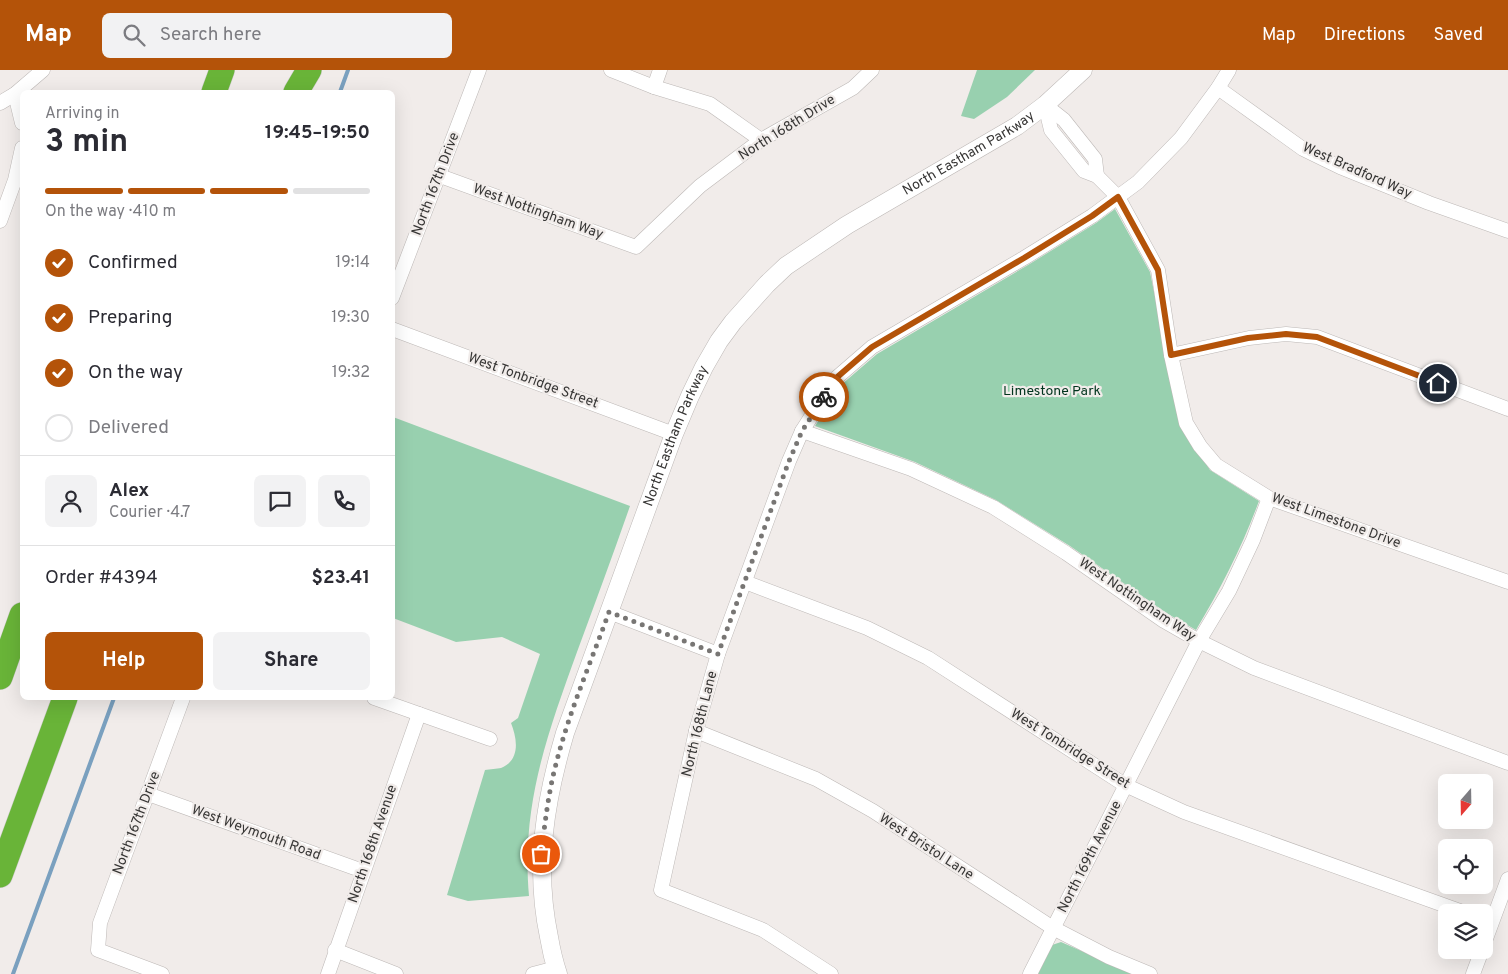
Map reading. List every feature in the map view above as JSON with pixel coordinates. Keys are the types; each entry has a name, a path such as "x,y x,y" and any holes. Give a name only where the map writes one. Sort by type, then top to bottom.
{"highway":[{"path":"215,90 222,70"},
{"path":"287,90 294,70"},
{"path":"297,90 309,70"},
{"path":"0,677 20,621"},
{"path":"0,875 64,700"}],"street":[{"path":"0,103 15,94 43,70"},
{"name":"North 167th Drive","path":"395,290 479,70"},
{"path":"611,70 654,87 710,104 762,140"},
{"path":"654,87 660,70"},
{"name":"North 168th Drive","path":"636,247 700,186 762,140 853,88 872,70"},
{"name":"North Eastham Parkway","path":"557,971 542,894 541,854 545,818 553,778 565,733 674,434 700,374 719,341 748,304 786,266 847,225 1017,126 1045,106 1083,70"},
{"name":"North 168th Lane","path":"831,974 763,930 661,890 696,731 718,654 789,461 802,431 835,379 872,347 1092,216 1138,182 1181,138 1229,70"},
{"name":"West Bradford Way","path":"1218,88 1303,149 1340,167 1429,203 1508,231"},
{"path":"15,94 20,115"},
{"name":"West Limestone Drive","path":"1045,106 1064,120 1095,158 1097,176 1118,197 1158,270 1171,355 1186,423 1200,446 1216,465 1269,498 1508,582"},
{"path":"0,220 15,180 20,157"},
{"name":"West Nottingham Way","path":"440,176 636,247"},
{"name":"West Tonbridge Street","path":"395,330 674,434"},
{"path":"1171,355 1248,338 1286,334 1317,337 1508,409"},
{"name":"West Nottingham Way","path":"802,431 912,469 993,507 1066,553 1164,621 1199,642 1254,668 1508,763"},
{"name":"North 169th Avenue","path":"1030,974 1199,642 1229,591 1253,540 1269,498"},
{"name":"West Tonbridge Street","path":"745,582 867,628 928,658 1125,785 1184,812 1441,904"},
{"path":"609,612 718,654"},
{"name":"North 167th Drive","path":"162,974 98,950 100,922 182,700"},
{"path":"380,700 490,739"},
{"name":"North 168th Avenue","path":"328,974 419,714"},
{"name":"West Bristol Lane","path":"696,731 816,779 873,811 1054,928 1109,957 1150,974"},
{"name":"West Weymouth Road","path":"148,794 363,871"},
{"path":"1493,910 1508,879"},
{"path":"336,950 396,974"},
{"path":"1473,974 1479,959"},
{"path":"533,974 557,971"}],"green space":[{"path":"977,70 1035,70 1007,97 974,119 961,116"},
{"name":"Limestone Park","path":"1115,209 1150,272 1166,351 1186,432 1210,470 1259,501 1246,535 1196,630 1168,614 1070,546 996,500 915,462 815,426 841,385 877,354 1028,265"},
{"path":"395,418 630,506 556,712 539,771 529,831 529,896 468,901 447,895 485,770 501,768 512,760 515,754 516,742 511,723 518,718 540,654 502,637 456,642 395,619"},
{"path":"1061,942 1134,974 1038,974 1052,945"}],"waterway":[{"path":"341,90 348,70"},
{"path":"13,974 113,700"}],"way so far":[{"path":"541,854 549,793 556,764 565,733 609,612 718,654 789,461 802,431 824,397"}],"route":[{"path":"824,397 835,379 872,347 1024,258 1092,216 1118,197 1158,270 1171,355 1248,338 1286,334 1317,337 1438,383"}]}
